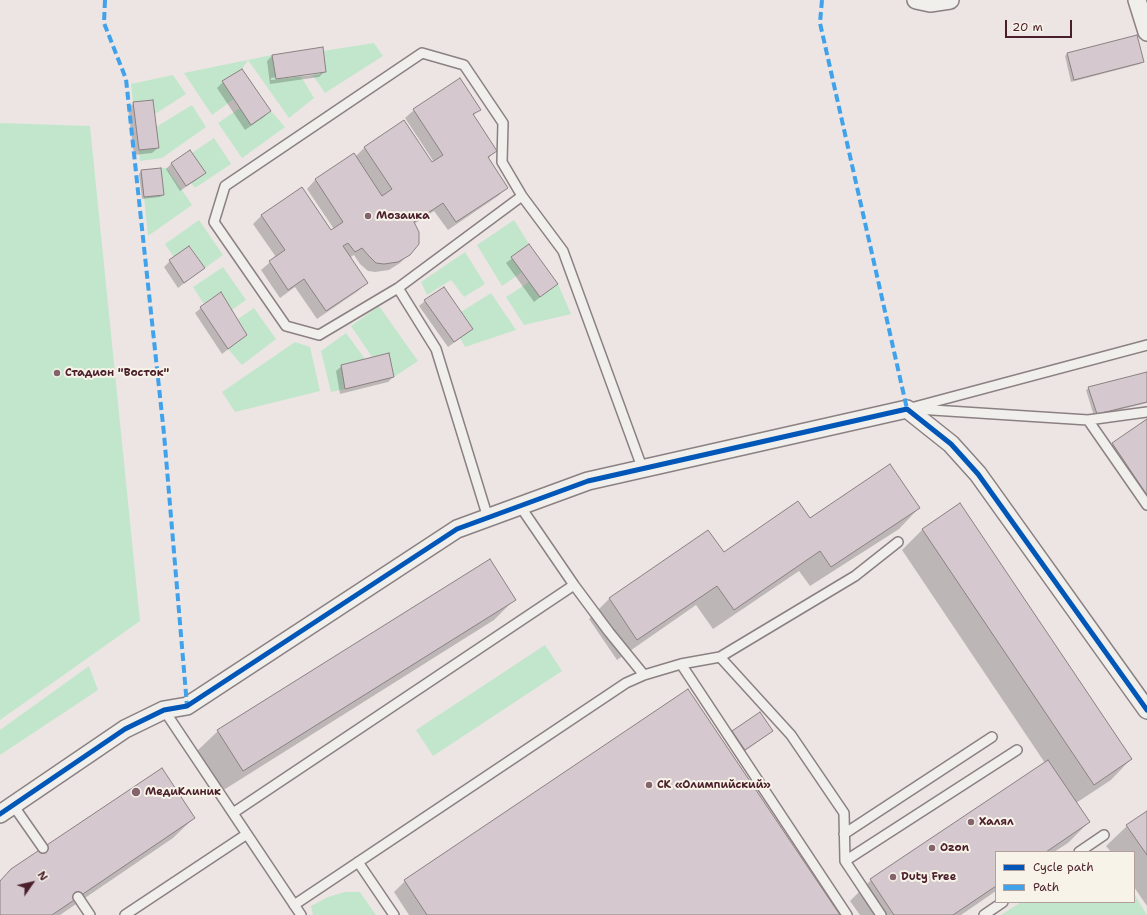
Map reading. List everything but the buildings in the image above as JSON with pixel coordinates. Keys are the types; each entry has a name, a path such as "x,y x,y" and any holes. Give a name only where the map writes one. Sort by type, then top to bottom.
{"street":[{"path":"916,0 930,3 950,0"},
{"path":"1137,0 1147,32"},
{"path":"7,809 125,729 164,710 187,706 457,529 588,482 907,409 951,444 978,474 1147,710"}],"lane":[{"path":"522,196 398,288 319,335 286,326 214,222 225,186 422,53 464,65 503,123 502,162 522,196 563,251 643,470"},
{"path":"398,288 436,349 488,518"},
{"path":"907,409 1147,345"},
{"path":"907,409 1088,420 1147,412"},
{"path":"1088,420 1147,505"},
{"path":"520,506 574,585 644,675"},
{"path":"294,905 626,683 644,675 680,664 720,657 855,576 898,542"},
{"path":"233,813 574,585"},
{"path":"720,657 791,735 844,813 845,861 882,915"},
{"path":"680,664 847,915"},
{"path":"164,710 301,915"},
{"path":"844,834 992,737"},
{"path":"845,861 1017,750"},
{"path":"7,809 37,838 43,848"},
{"path":"125,915 247,834"},
{"path":"1080,851 1104,835"},
{"path":"358,862 394,915"},
{"path":"78,897 90,915"},
{"path":"984,915 1002,903"}],"green space":[{"path":"374,43 383,56 325,93 312,74 323,51"},
{"path":"272,55 276,78 300,75 314,98 289,118 248,60 242,69 222,81 234,99 212,115 184,73"},
{"path":"173,75 186,94 155,114 153,100 133,102 131,84"},
{"path":"192,105 206,127 162,158 140,161 139,150 159,148 156,127"},
{"path":"240,108 251,125 271,111 285,127 242,158 218,123"},
{"name":"Стадион \"Восток\"","path":"0,123 90,126 140,621 0,720"},
{"path":"214,138 231,164 195,188 191,183 192,153"},
{"path":"161,168 167,168 192,205 148,236 144,197 164,195"},
{"path":"199,220 223,255 205,268 190,246 174,257 165,244"},
{"path":"514,220 529,244 511,257 522,272 502,286 477,245"},
{"path":"465,252 485,284 464,297 451,280 427,295 421,282"},
{"path":"223,267 246,300 232,310 221,292 204,304 193,287"},
{"path":"529,282 540,297 558,284 571,314 524,325 506,297"},
{"path":"491,293 516,330 465,347 460,338 473,329 461,312"},
{"path":"379,306 418,361 394,377 389,354 372,357 351,326"},
{"path":"254,308 276,339 242,365 228,349 247,335 238,319"},
{"path":"346,333 365,359 341,365 345,389 331,392 321,351"},
{"path":"295,342 310,347 320,391 235,412 222,392"},
{"path":"545,645 562,671 433,756 416,730"},
{"path":"89,666 98,690 0,755 0,730"},
{"path":"345,892 360,892 376,915 313,915 311,906 328,897"},
{"path":"1135,896 1147,915 1001,915 1019,903 1135,903"}],"marked path":[{"path":"105,0 104,23 126,79 164,434 187,706"},
{"path":"822,0 820,23 907,409"}],"cycle path":[{"path":"0,814 125,729 164,710 187,706 457,529 588,481 907,409 951,444 978,474 1147,710"}],"place":[{"name":"Мозаика","path":"368,216"},
{"name":"Стадион \"Восток\"","path":"57,373"},
{"name":"СК «Олимпийский»","path":"649,785"},
{"name":"МедиКлиник","path":"136,792"},
{"name":"Халял","path":"971,822"},
{"name":"Ozon","path":"932,848"},
{"name":"Duty Free","path":"893,877"}]}
